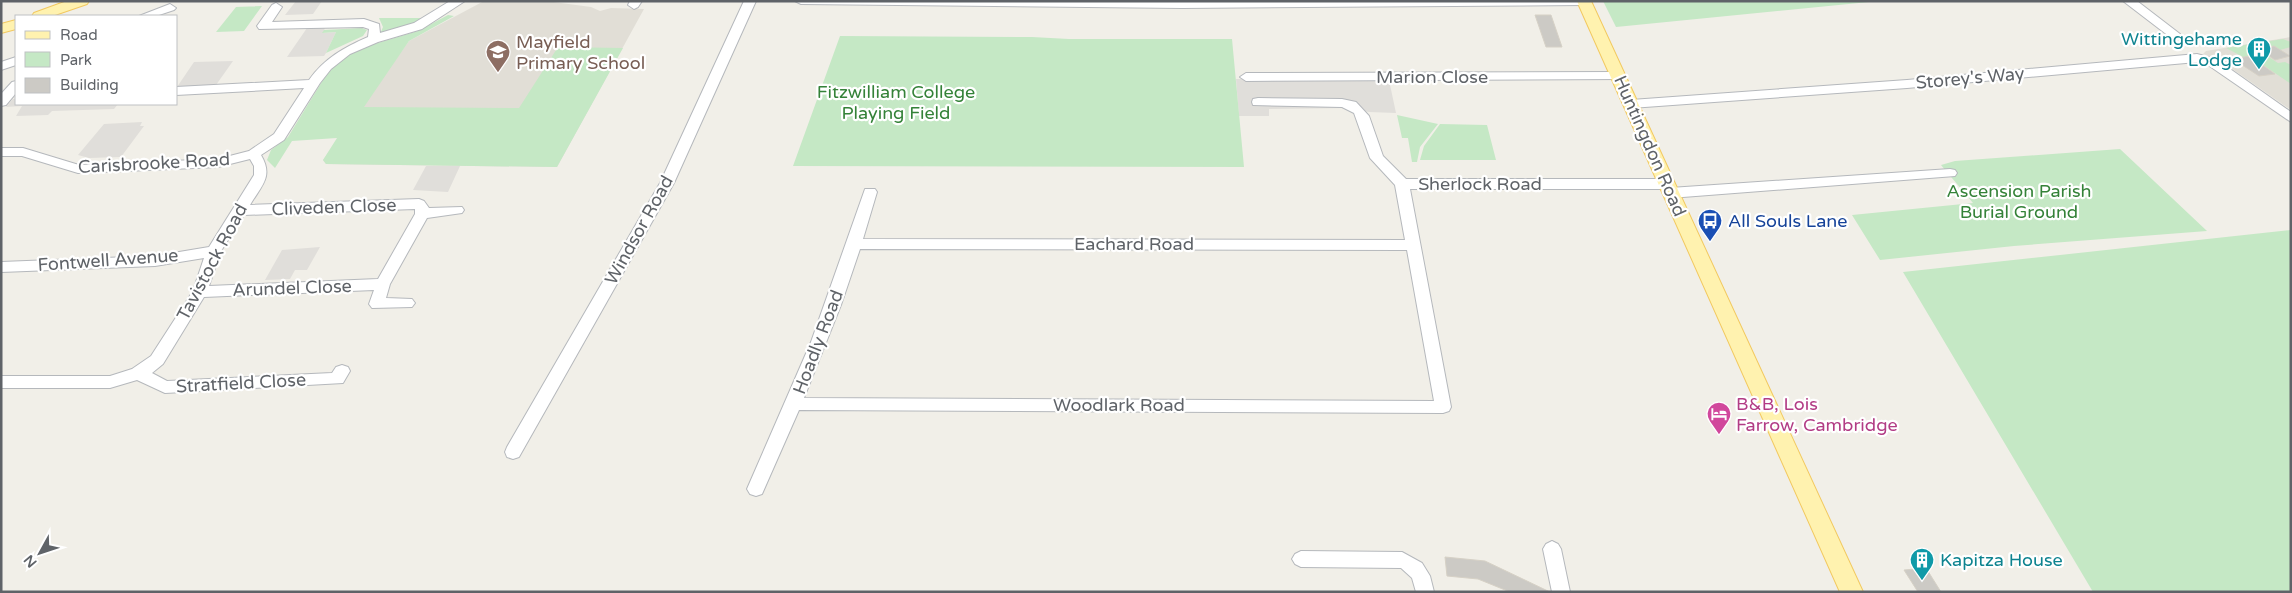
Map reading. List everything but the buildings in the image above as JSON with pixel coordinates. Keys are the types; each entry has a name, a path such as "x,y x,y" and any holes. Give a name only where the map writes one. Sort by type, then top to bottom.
{"main road":[{"path":"42,15 82,1"},
{"name":"Huntingdon Road","path":"1584,2 1619,76 1668,189 1699,251 1852,592"},
{"path":"1,29 15,24"}],"street":[{"name":"Carisbrooke Road","path":"1,152 30,154 78,168 218,163 254,154 279,137 313,84 336,58 374,39 418,26 459,1"},
{"name":"Windsor Road","path":"513,452 666,183 750,1"},
{"path":"801,1 1584,2"},
{"path":"2128,1 2174,34"},
{"path":"148,15 170,8"},
{"path":"276,8 263,26 364,22 375,27 374,39"},
{"name":"Storey's Way","path":"1631,104 1916,83 2198,58 2212,62 2291,118"},
{"path":"1,66 15,61"},
{"name":"Marion Close","path":"1246,77 1619,76"},
{"path":"178,90 313,84"},
{"path":"1,102 15,86"},
{"path":"1258,102 1342,103 1354,106 1362,114 1375,156 1402,184"},
{"name":"Tavistock Road","path":"1,382 110,382 138,374 157,360 200,292 214,251 262,170 254,154"},
{"path":"1668,189 1950,174"},
{"name":"Sherlock Road","path":"1444,406 1412,246 1402,184 1668,189"},
{"name":"Hoadly Road","path":"756,489 794,404 856,244 870,192"},
{"name":"Cliveden Close","path":"238,210 418,204 422,208 422,214 383,284 377,304 407,303"},
{"name":"Cliveden Close","path":"422,214 457,210"},
{"name":"Eachard Road","path":"856,244 1412,246"},
{"name":"Fontwell Avenue","path":"1,267 155,261 214,251"},
{"name":"Arundel Close","path":"200,292 383,284"},
{"name":"Stratfield Close","path":"138,374 165,387 337,379 342,371"},
{"name":"Woodlark Road","path":"794,404 1444,406"},
{"path":"1552,549 1562,592"},
{"path":"1301,559 1402,560 1411,563 1418,570 1425,592"}],"shaded area":[{"path":"296,1 322,1 313,14 285,15"},
{"name":"Mayfield Primary School","path":"484,1 546,1 591,7 600,11 611,8 644,9 557,167 326,164 323,160 409,41"},
{"path":"307,28 325,28 323,33 336,32 324,56 287,57"},
{"path":"2291,37 2291,110 2221,61 2203,54 2206,51"},
{"path":"233,61 216,85 178,87 194,62"},
{"path":"1236,79 1389,80 1396,113 1369,112 1347,108 1269,109 1269,116 1239,116"},
{"path":"13,99 15,99 15,105 117,105 114,109 52,111 48,115 16,116 22,106 6,107"},
{"path":"142,122 140,126 144,126 121,157 89,158 78,155 104,124"},
{"path":"426,166 460,166 448,192 413,190"},
{"path":"320,247 307,270 295,270 290,279 265,280 282,250"}],"green space":[{"path":"1603,1 1879,1 1616,27"},
{"path":"262,6 244,31 216,32 236,7"},
{"path":"448,15 454,16 409,41 364,107 519,108 558,47 623,48 557,167 326,164 323,160 337,138 292,141 275,168 267,160 271,150 288,137 326,75 343,57 364,47 418,31"},
{"path":"379,18 426,18 410,26 380,34 383,27"},
{"path":"362,28 367,30 363,36 326,53 336,32 322,33 324,30"},
{"name":"Fitzwilliam College Playing Field","path":"840,36 1232,39 1244,167 793,166"},
{"path":"2283,39 2291,42 2291,47 2280,50 2274,46 2258,50 2278,63 2285,62 2291,65 2291,84 2253,58 2247,59 2226,48"},
{"path":"1397,115 1438,124 1420,147 1417,162 1412,162 1408,138 1402,138"},
{"path":"1440,124 1487,125 1496,160 1420,160 1424,146"},
{"name":"Ascension Parish Burial Ground","path":"2120,149 2207,231 2014,246 1880,260 1852,215 1973,203 1941,165 1955,161"},
{"path":"2291,230 2291,592 2093,592 1903,272"}],"place":[{"name":"Wittingehame Lodge","path":"2259,70"},
{"name":"Mayfield Primary School","path":"498,73"},
{"name":"All Souls Lane","path":"1710,242"},
{"name":"B&B, Lois Farrow, Cambridge","path":"1719,435"},
{"name":"Kapitza House","path":"1922,581"}]}
